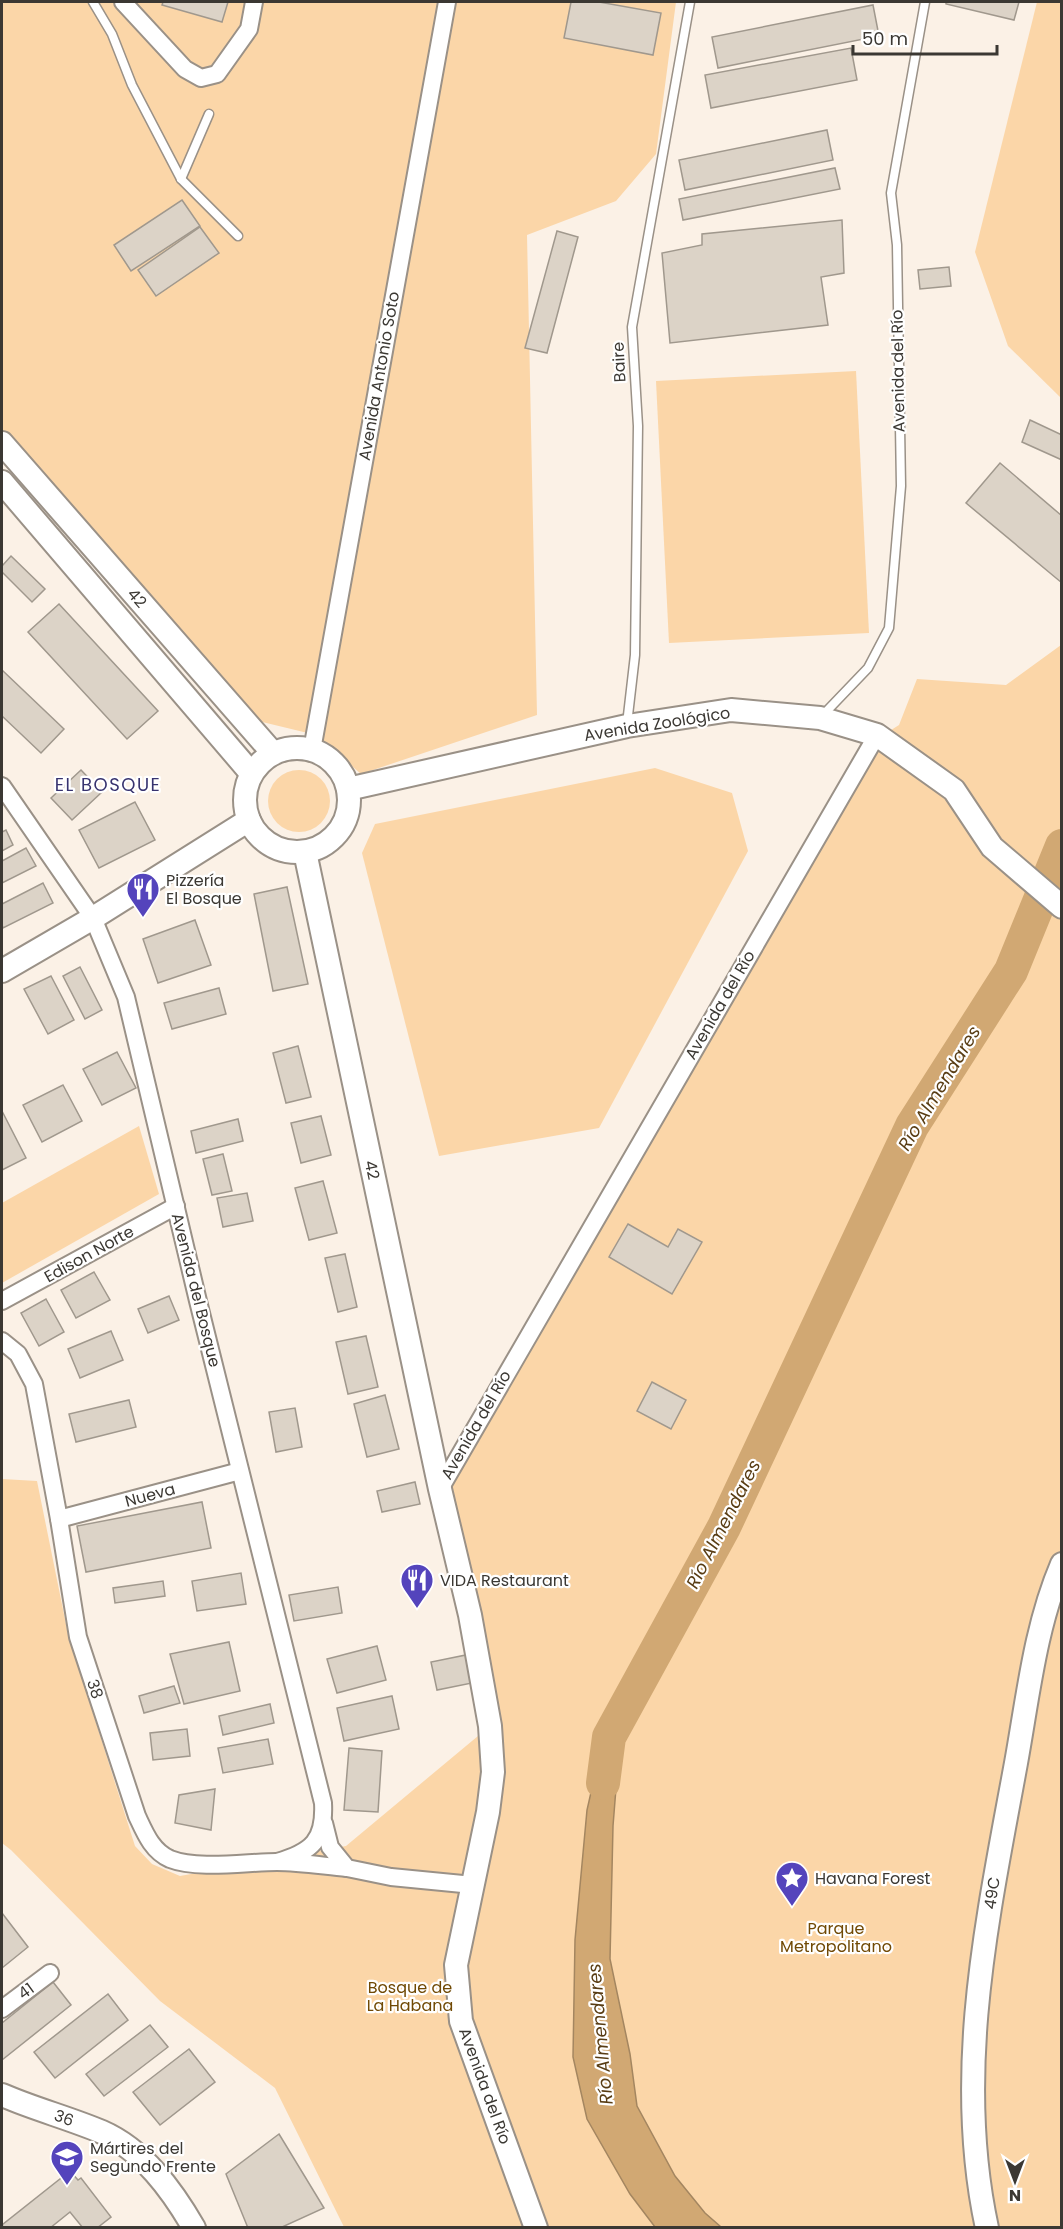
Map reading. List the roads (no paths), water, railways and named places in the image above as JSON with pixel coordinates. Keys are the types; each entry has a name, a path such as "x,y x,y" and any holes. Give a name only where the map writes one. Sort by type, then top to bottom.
{"street":[{"path":"123,2 185,69 201,78 217,74 249,29 254,2"},
{"name":"Avenida Antonio Soto","path":"312,750 447,2"},
{"name":"42","path":"2,443 272,752"},
{"name":"42","path":"2,482 251,773"},
{"name":"Avenida Zoológico","path":"348,789 627,726 731,710 820,718 877,735 954,790 992,847 1062,907"},
{"name":"Avenida del Río","path":"536,2228 461,2021 456,1965 493,1772 490,1726 470,1615 440,1489 877,735"},
{"path":"298,748 312,750 325,755 336,764 344,776 348,789 349,806 345,822 335,836 321,846 305,852 288,851 272,846 261,839 249,819 245,806 245,791 251,773 260,760 272,752 298,748"},
{"name":"Avenida del Bosque","path":"2,786 93,918 126,997 240,1471 323,1803 324,1822 330,1847 347,1868"},
{"path":"2,971 93,918 249,819"},
{"name":"42","path":"305,852 440,1489"},
{"name":"Edison Norte","path":"2,1301 176,1206"},
{"name":"38","path":"2,1341 18,1354 34,1384 78,1637 137,1816 146,1836 156,1850 170,1859 188,1863 277,1862 347,1868"},
{"name":"Nueva","path":"59,1519 240,1471"},
{"name":"49C","path":"987,2228 978,2163 973,2098 973,2040 980,1971 1042,1623 1052,1586 1062,1564"},
{"path":"277,1862 296,1857 311,1846 319,1836 324,1822"},
{"path":"347,1868 391,1877 473,1885"},
{"name":"41","path":"2,2009 50,1973"},
{"name":"36","path":"6,2101 104,2133 128,2148 151,2168 179,2202 194,2228"}],"lane":[{"path":"93,2 112,34 132,85 181,179 238,236"},
{"name":"Baire","path":"627,726 635,655 638,426 632,327 690,2"},
{"name":"Avenida del Río","path":"820,718 868,668 889,628 901,486 897,245 891,193 925,2"},
{"path":"181,179 208,114"}],"water":[{"path":"609,1737 616,1788 610,1959 630,2054 637,2106 675,2176 705,2213 721,2227 655,2227 630,2194 587,2119 573,2057 575,1940 587,1810"}],"waterway":[{"name":"Río Almendares","path":"603,1783 609,1737 724,1527 912,1126 1011,971 1062,846"}],"place":[{"name":"Pizzería El Bosque","path":"143,918"},
{"name":"VIDA Restaurant","path":"417,1609"},
{"name":"Havana Forest","path":"792,1907"},
{"name":"Mártires del Segundo Frente","path":"67,2186"}],"district":[{"name":"EL BOSQUE","path":"108,784"}],"park label":[{"name":"Parque Metropolitano","path":"836,1937"},
{"name":"Bosque de La Habana","path":"410,1996"}]}
